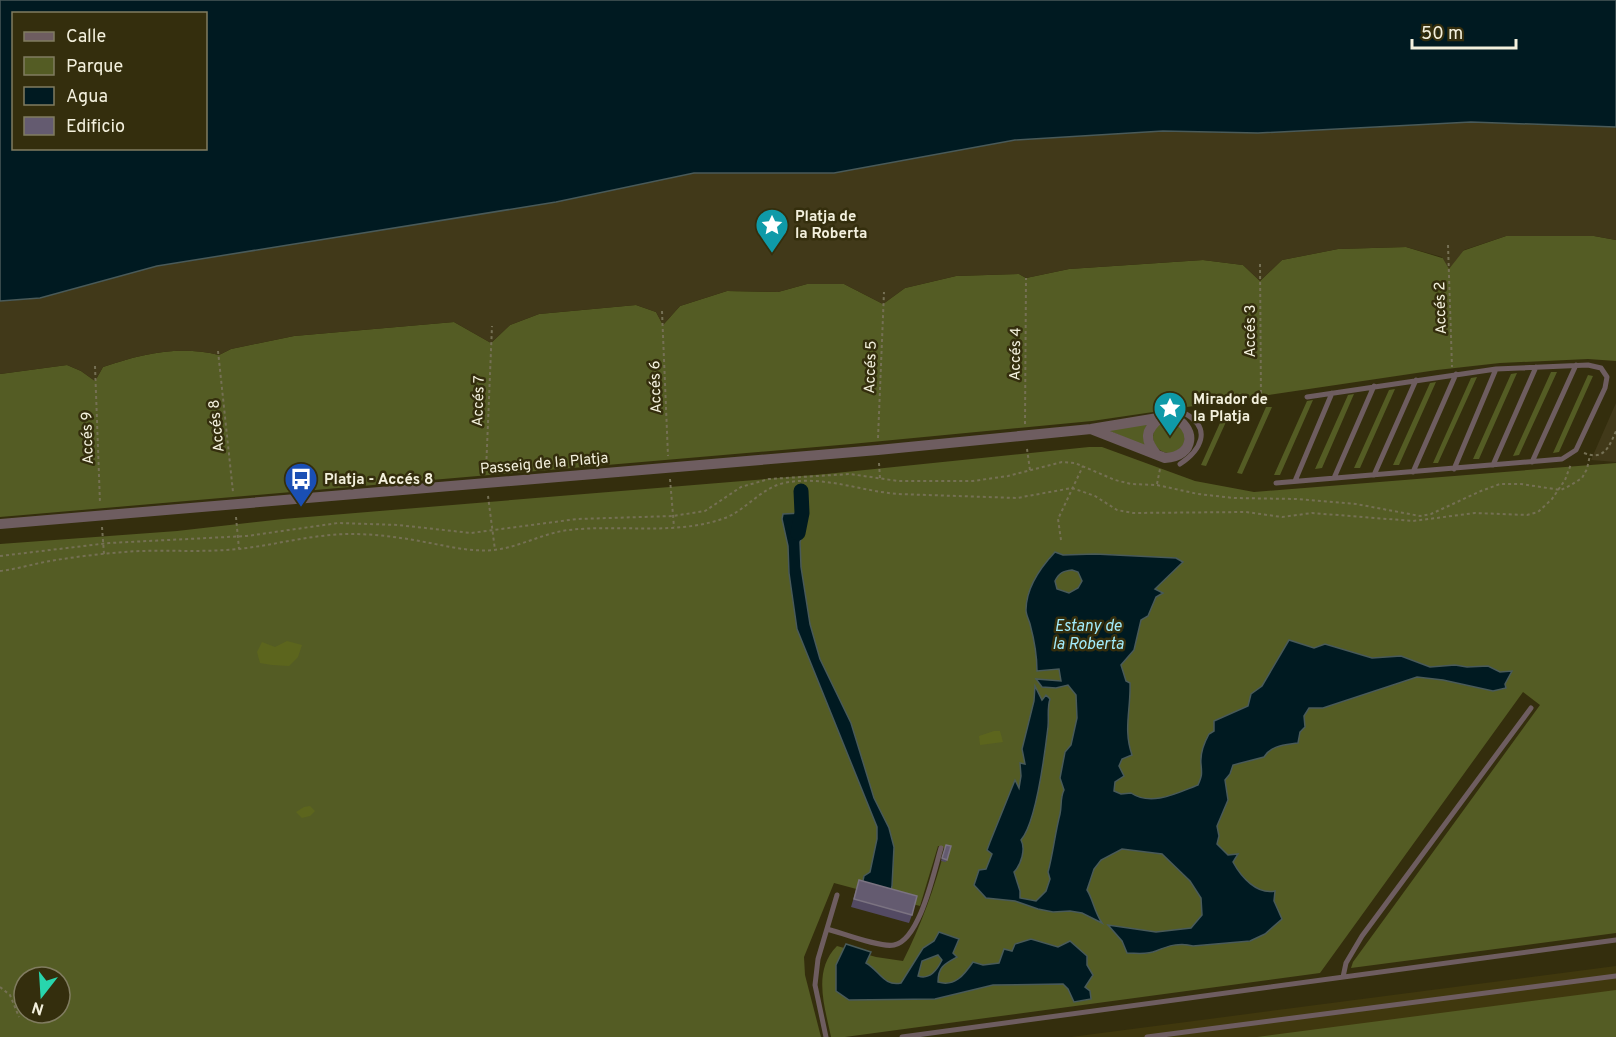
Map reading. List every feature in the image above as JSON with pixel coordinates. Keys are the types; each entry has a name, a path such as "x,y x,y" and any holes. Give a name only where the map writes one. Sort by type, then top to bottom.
{"street":[{"name":"Passeig de la Platja","path":"0,524 866,451 1091,429 1170,416 1187,426 1190,435 1189,445 1175,458 1159,460 1091,429"},
{"path":"1159,460 1149,443 1148,433 1161,418"}],"lane":[{"path":"1532,462 1576,365"},
{"path":"1276,483 1554,461 1576,450 1607,383 1605,373 1601,368 1576,365 1454,372 1307,397"},
{"path":"1493,465 1536,367"},
{"path":"1454,468 1496,369"},
{"path":"1413,472 1454,372"},
{"path":"1374,475 1416,380"},
{"path":"1334,478 1374,386"},
{"path":"1295,481 1332,393"},
{"path":"1180,464 1193,454 1202,432 1199,425 1186,414"},
{"path":"1343,977 1346,963 1362,936 1531,708"},
{"path":"827,928 874,943 894,946 904,941 914,930 923,908 941,848"},
{"path":"826,1037 815,985 818,958 837,895"},
{"path":"902,1037 1616,940"},
{"path":"1146,1037 1616,976"}],"path":[{"name":"Accés 2","path":"1448,245 1454,372"},
{"name":"Accés 3","path":"1260,264 1261,399"},
{"name":"Accés 4","path":"1024,430 1026,278"},
{"name":"Accés 5","path":"877,444 884,292"},
{"name":"Accés 6","path":"662,311 668,462"},
{"name":"Accés 7","path":"486,477 492,326"},
{"name":"Accés 8","path":"218,351 234,498"},
{"name":"Accés 9","path":"95,366 100,509"},
{"path":"1576,450 1598,456 1606,452 1616,431"},
{"path":"1026,443 1030,470"},
{"path":"0,571 105,554 239,549 297,538 350,534 403,538 474,550 495,550 568,530 701,524 725,518 770,488 792,482 845,484 898,495 1017,498 1072,488 1095,496 1123,512 1246,512 1282,517 1312,513 1413,521 1475,513 1532,514 1545,506 1558,490 1570,469 1569,455"},
{"path":"0,556 103,543 238,537 338,523 398,525 458,532 492,531 577,519 673,516 705,511 741,487 756,482 850,474 898,481 973,481 1008,476 1062,462 1083,466 1124,483 1157,485 1198,494 1234,498 1296,499 1356,504 1413,516 1431,514 1500,484 1521,484 1558,490 1571,486 1582,478 1590,455"},
{"path":"879,458 880,478"},
{"path":"1157,485 1159,460"},
{"path":"1061,540 1058,519 1083,466"},
{"path":"669,475 674,527"},
{"path":"488,490 495,550"},
{"path":"235,511 239,549"},
{"path":"101,522 105,554"},
{"path":"0,987 9,995 12,1002"}],"shaded area":[{"path":"1616,966 1616,1037 1071,1037"}],"green space":[{"path":"1506,236 1594,236 1616,240 1616,361 1588,359 1500,363 1437,370 1092,421 851,444 0,517 0,374 67,365 95,381 103,367 160,352 189,351 219,355 231,349 294,336 454,322 491,343 510,325 539,314 636,305 656,312 663,325 680,306 727,291 778,292 807,284 844,284 883,304 905,288 956,276 1019,274 1026,278 1069,269 1203,260 1243,265 1260,281 1282,260 1338,249 1406,247 1442,258"},
{"path":"1551,372 1557,372 1519,455 1513,456"},
{"path":"1517,373 1479,459 1473,459 1511,374"},
{"path":"1588,375 1593,376 1559,452 1553,453"},
{"path":"1477,377 1438,463 1433,463 1471,378"},
{"path":"1436,382 1399,465 1393,465 1430,383"},
{"path":"1395,389 1360,468 1354,468 1389,390"},
{"path":"1354,394 1322,468 1315,469 1348,395"},
{"path":"1313,400 1280,475 1274,475 1307,401"},
{"path":"1266,407 1272,407 1242,474 1237,473"},
{"path":"1230,413 1206,466 1201,465 1224,414"},
{"path":"1169,421 1181,425 1185,437 1181,449 1169,453 1157,449 1153,437 1157,425"},
{"path":"1147,424 1145,446 1107,430"},
{"path":"1089,447 1102,447 1195,481 1254,492 1616,463 1616,933 1351,968 1353,962 1540,705 1523,692 1320,973 845,1037 831,1037 822,990 829,956 837,946 876,957 903,961 922,920 937,877 945,848 938,846 920,906 834,883 804,957 805,975 821,1037 0,1037 0,544 177,531 283,519 826,474"},
{"path":"287,641 302,645 298,657 289,666 260,663 257,652 262,642 275,647"},
{"path":"1000,731 1003,742 980,745 979,736"},
{"path":"310,806 315,811 310,816 302,818 296,812 304,807"},
{"path":"1616,990 1616,1037 1257,1037"}],"sand":[{"name":"Platja de la Roberta","path":"1471,122 1616,127 1616,240 1594,236 1506,236 1464,250 1449,269 1442,257 1406,247 1338,249 1282,260 1260,281 1243,265 1203,260 1069,269 1026,278 1019,274 956,276 905,288 883,304 844,284 807,284 778,292 727,291 680,306 663,325 656,312 636,305 539,314 510,325 491,343 454,322 294,336 231,349 219,355 189,351 160,352 103,367 95,381 67,365 0,374 0,301 40,298 157,266 556,202 694,173 834,173 1015,140 1163,131 1258,133"},
{"path":"1616,403 1616,462 1591,460"}],"water":[{"path":"0,0 1616,0 1616,127 1471,122 1258,133 1163,131 1015,140 834,173 694,173 556,202 157,266 40,298 0,301"},
{"path":"802,513 805,527 800,542 801,567 810,624 820,659 851,723 874,798 889,828 894,847 892,886 889,897 861,889 864,876 870,872 877,839 877,827 797,629 789,573 788,546 782,519 783,514"},
{"name":"Estany de la Roberta","path":"1055,552 1063,555 1095,554 1176,558 1183,562 1155,589 1163,593 1156,597 1148,616 1141,620 1134,650 1121,665 1126,681 1130,683 1128,737 1132,755 1122,759 1119,766 1124,776 1115,782 1114,791 1121,794 1131,793 1148,799 1165,797 1198,785 1202,752 1209,734 1214,731 1214,721 1248,706 1251,694 1262,686 1289,640 1314,648 1325,644 1372,658 1401,656 1430,667 1488,666 1500,672 1512,671 1505,684 1506,688 1493,691 1417,677 1323,708 1309,708 1304,716 1305,727 1300,732 1298,743 1279,746 1264,757 1233,765 1225,780 1228,800 1217,826 1219,836 1217,844 1228,855 1238,854 1233,862 1250,884 1268,892 1275,891 1274,901 1282,919 1265,934 1250,941 1179,945 1149,953 1127,953 1122,941 1108,925 1156,932 1191,928 1202,915 1201,898 1190,881 1162,854 1122,849 1101,860 1094,869 1087,890 1102,923 1082,913 1053,912 1015,901 986,898 974,885 979,870 986,869 992,854 987,850 1015,780 1019,788 1020,763 1025,764 1022,749 1034,701 1035,686 1042,700 1046,695 1050,699 1047,738 1039,786 1031,819 1021,840 1022,857 1014,872 1020,898 1036,901 1046,891 1050,879 1048,872 1064,790 1060,778 1065,752 1071,745 1077,718 1076,695 1068,685 1056,688 1042,687 1036,679 1061,681 1059,669 1037,671 1034,642 1026,612 1031,586","holes":["1072,570 1078,572 1082,581 1078,588 1069,593 1057,589 1055,581 1060,574"]},
{"path":"939,932 959,939 953,953 957,957 945,964 939,973 938,982 949,983 959,979 973,962 983,965 999,963 1004,949 1012,951 1015,944 1031,939 1058,947 1070,941 1087,956 1087,965 1093,975 1085,987 1090,991 1091,999 1074,1002 1063,984 993,985 935,999 849,1000 836,991 836,965 846,944 871,952 866,963 890,983 895,984 901,983 923,948 934,941","holes":["938,955 942,960 930,975 918,976 922,961"]}],"building":[{"path":"946,845 951,846 947,860 942,858"},
{"path":"859,880 917,896 912,915 854,899"}],"waterway":[{"path":"798,533 802,513 801,491"}],"place":[{"name":"Platja de la Roberta","path":"772,254"},
{"name":"Mirador de la Platja","path":"1170,437"},
{"name":"Platja - Accés 8","path":"301,508"}]}
